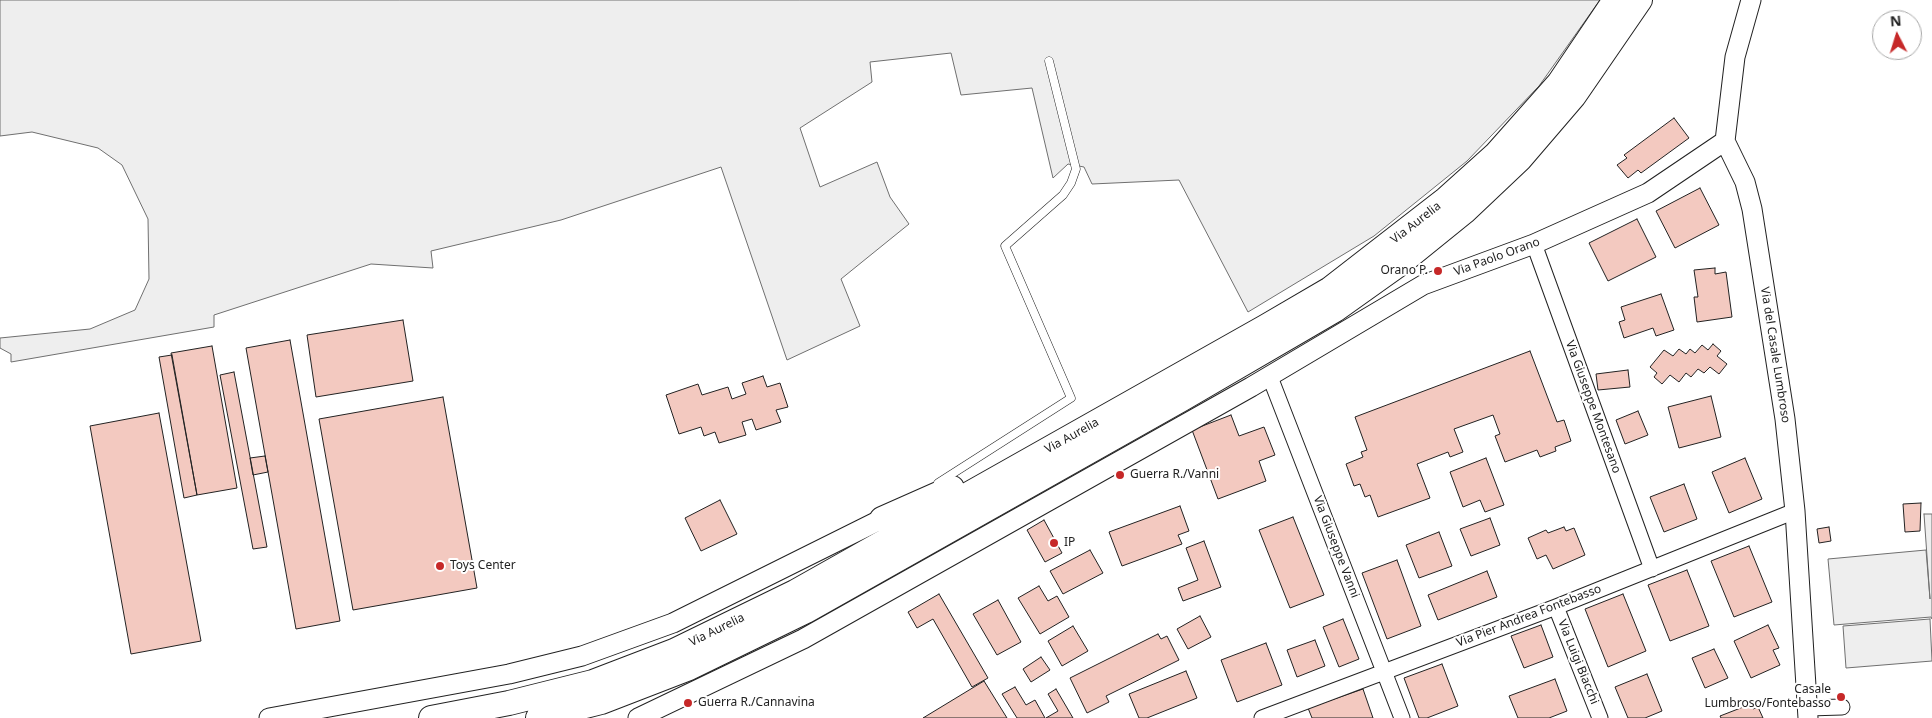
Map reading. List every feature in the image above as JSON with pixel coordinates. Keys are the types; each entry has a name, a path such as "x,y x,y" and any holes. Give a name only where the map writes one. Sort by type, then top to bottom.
{"highway":[{"name":"Via Aurelia","path":"431,718 509,703 593,682 674,651 795,592 1265,328 1330,288 1403,234 1446,199 1496,154 1559,83 1615,0"},
{"name":"Via Aurelia","path":"538,718 601,702 690,668 806,611 1182,399 1335,310 1401,263 1464,212 1520,159 1574,96 1640,0"},
{"path":"882,519 996,468 1037,455"}],"street":[{"path":"1725,140 1735,57 1751,0"},
{"name":"Via Paolo Orano","path":"1270,377 1423,285 1534,244 1648,192 1725,140"},
{"name":"Via del Casale Lumbroso","path":"1725,140 1745,182 1752,209 1785,419 1795,511 1808,713"},
{"name":"Via Giuseppe Montesano","path":"1534,244 1652,569"},
{"path":"638,718 803,639 1270,377"},
{"name":"Via Giuseppe Vanni","path":"1270,377 1402,718"},
{"name":"Via Pier Andrea Fontebasso","path":"1262,718 1556,607 1795,511"},
{"name":"Via Aurelia","path":"269,718 509,674 582,656 673,623 882,519"},
{"name":"Via Luigi Biacchi","path":"1556,607 1600,718"},
{"path":"1808,713 1842,707"}],"lane":[{"path":"882,519 1071,398 1005,246 1063,195 1071,183 1076,169 1049,61"}],"shaded area":[{"path":"0,0 1600,0 1539,86 1467,161 1374,236 1248,312 1179,180 1092,184 1084,167 1068,164 1053,178 1032,88 961,95 951,53 870,62 872,82 800,128 820,187 877,162 890,197 909,224 841,279 860,326 787,360 721,167 561,220 431,251 433,268 371,264 214,315 214,327 11,362 11,354 0,348 0,338 90,329 135,310 149,279 148,219 122,165 98,148 32,132 0,136"},
{"path":"1924,514 1932,514 1932,619 1931,617 1834,625 1828,559 1926,550 1930,599"},
{"path":"1930,619 1932,661 1846,668 1843,626"}],"building":[{"path":"1674,118 1689,138 1641,173 1638,170 1628,178 1617,165 1627,158 1624,155"},
{"path":"1700,188 1719,225 1675,248 1656,211"},
{"path":"1637,219 1656,257 1608,281 1589,243"},
{"path":"1715,268 1715,274 1726,272 1732,317 1697,322 1694,297 1698,297 1694,270"},
{"path":"1661,294 1674,330 1656,336 1653,328 1624,338 1619,322 1625,320 1621,307"},
{"path":"403,320 413,381 316,397 307,335"},
{"path":"290,340 340,621 296,629 246,348"},
{"path":"1713,344 1721,351 1717,356 1727,364 1719,374 1710,367 1704,373 1698,369 1691,377 1686,373 1679,382 1670,375 1662,384 1654,377 1657,373 1650,367 1664,350 1673,356 1679,349 1686,354 1690,349 1695,353 1702,345 1708,350"},
{"path":"212,346 237,488 197,495 171,353"},
{"path":"1530,351 1557,422 1564,420 1571,441 1555,447 1556,451 1540,457 1537,450 1505,462 1495,436 1500,434 1493,415 1454,429 1463,452 1450,457 1448,452 1417,464 1430,498 1378,517 1370,495 1365,497 1360,484 1354,486 1346,464 1363,457 1361,452 1367,450 1355,417"},
{"path":"172,355 197,495 184,498 159,357"},
{"path":"1628,370 1630,387 1598,390 1596,374"},
{"path":"234,372 267,547 253,549 220,375"},
{"path":"763,376 767,387 780,383 788,407 776,410 781,422 756,430 752,419 742,422 746,435 719,443 715,432 704,436 701,427 679,434 666,395 698,384 702,395 728,387 732,399 746,394 742,383"},
{"path":"1711,396 1721,437 1679,448 1668,407"},
{"path":"443,397 477,588 353,610 319,419"},
{"path":"1638,411 1648,435 1625,444 1616,420"},
{"path":"159,413 201,641 131,654 90,426"},
{"path":"1231,415 1239,436 1264,427 1275,455 1259,461 1266,481 1218,499 1192,430"},
{"path":"265,456 268,472 253,475 250,458"},
{"path":"1486,458 1504,505 1485,512 1480,500 1463,507 1450,472"},
{"path":"1745,458 1762,499 1729,513 1712,472"},
{"path":"1684,484 1697,519 1664,532 1650,497"},
{"path":"720,500 737,534 701,551 685,518"},
{"path":"1921,503 1920,531 1905,532 1903,504"},
{"path":"1180,506 1189,531 1178,535 1182,544 1122,566 1109,532"},
{"path":"1293,517 1324,595 1290,608 1259,530"},
{"path":"1490,518 1500,545 1471,556 1460,529"},
{"path":"1044,520 1062,553 1045,562 1027,530"},
{"path":"1564,527 1566,531 1574,528 1585,555 1553,569 1546,555 1537,559 1528,538 1546,530 1548,533"},
{"path":"1829,527 1831,541 1819,543 1817,529"},
{"path":"1439,532 1452,566 1419,578 1406,545"},
{"path":"1204,541 1221,587 1183,601 1178,588 1198,580 1186,548"},
{"path":"1749,546 1772,602 1734,617 1711,561"},
{"path":"1090,550 1103,573 1063,594 1050,571"},
{"path":"1397,560 1421,626 1387,639 1362,573"},
{"path":"1687,570 1709,626 1670,641 1648,585"},
{"path":"1487,571 1497,597 1438,620 1428,595"},
{"path":"1039,586 1048,601 1057,596 1069,617 1040,634 1018,598"},
{"path":"939,594 988,678 972,687 933,619 917,628 908,612"},
{"path":"1623,594 1646,651 1608,667 1585,609"},
{"path":"998,600 1021,642 997,655 973,614"},
{"path":"1200,616 1211,637 1188,649 1177,629"},
{"path":"1343,619 1359,659 1339,667 1323,627"},
{"path":"1541,625 1553,657 1524,668 1511,636"},
{"path":"1768,625 1779,648 1773,650 1780,665 1751,678 1734,641"},
{"path":"1073,626 1088,651 1062,666 1048,641"},
{"path":"1158,634 1161,639 1167,636 1179,660 1106,696 1109,702 1087,713 1070,678"},
{"path":"1315,640 1325,666 1297,677 1287,650"},
{"path":"1266,643 1282,685 1237,702 1221,660"},
{"path":"1714,649 1728,678 1705,688 1692,658"},
{"path":"1041,657 1050,670 1031,682 1023,669"},
{"path":"1442,664 1458,706 1427,718 1419,718 1404,678"},
{"path":"1186,671 1197,698 1147,718 1139,718 1129,694"},
{"path":"1647,674 1662,711 1645,718 1628,718 1615,687"},
{"path":"1555,679 1567,711 1549,718 1518,718 1509,696"},
{"path":"984,681 1007,718 923,718"},
{"path":"1015,687 1026,705 1035,700 1045,718 1017,718 1002,694"},
{"path":"1056,689 1073,718 1046,718 1058,711 1048,694"},
{"path":"1363,689 1373,718 1312,718 1308,708"},
{"path":"1751,704 1753,709 1758,707 1763,718 1721,718 1720,716"}],"place":[{"name":"Orano P.","path":"1438,271"},
{"name":"Guerra R./Vanni","path":"1120,475"},
{"name":"IP","path":"1054,543"},
{"name":"Toys Center","path":"440,566"},
{"name":"Casale Lumbroso/Fontebasso","path":"1841,697"},
{"name":"Guerra R./Cannavina","path":"688,703"}]}
